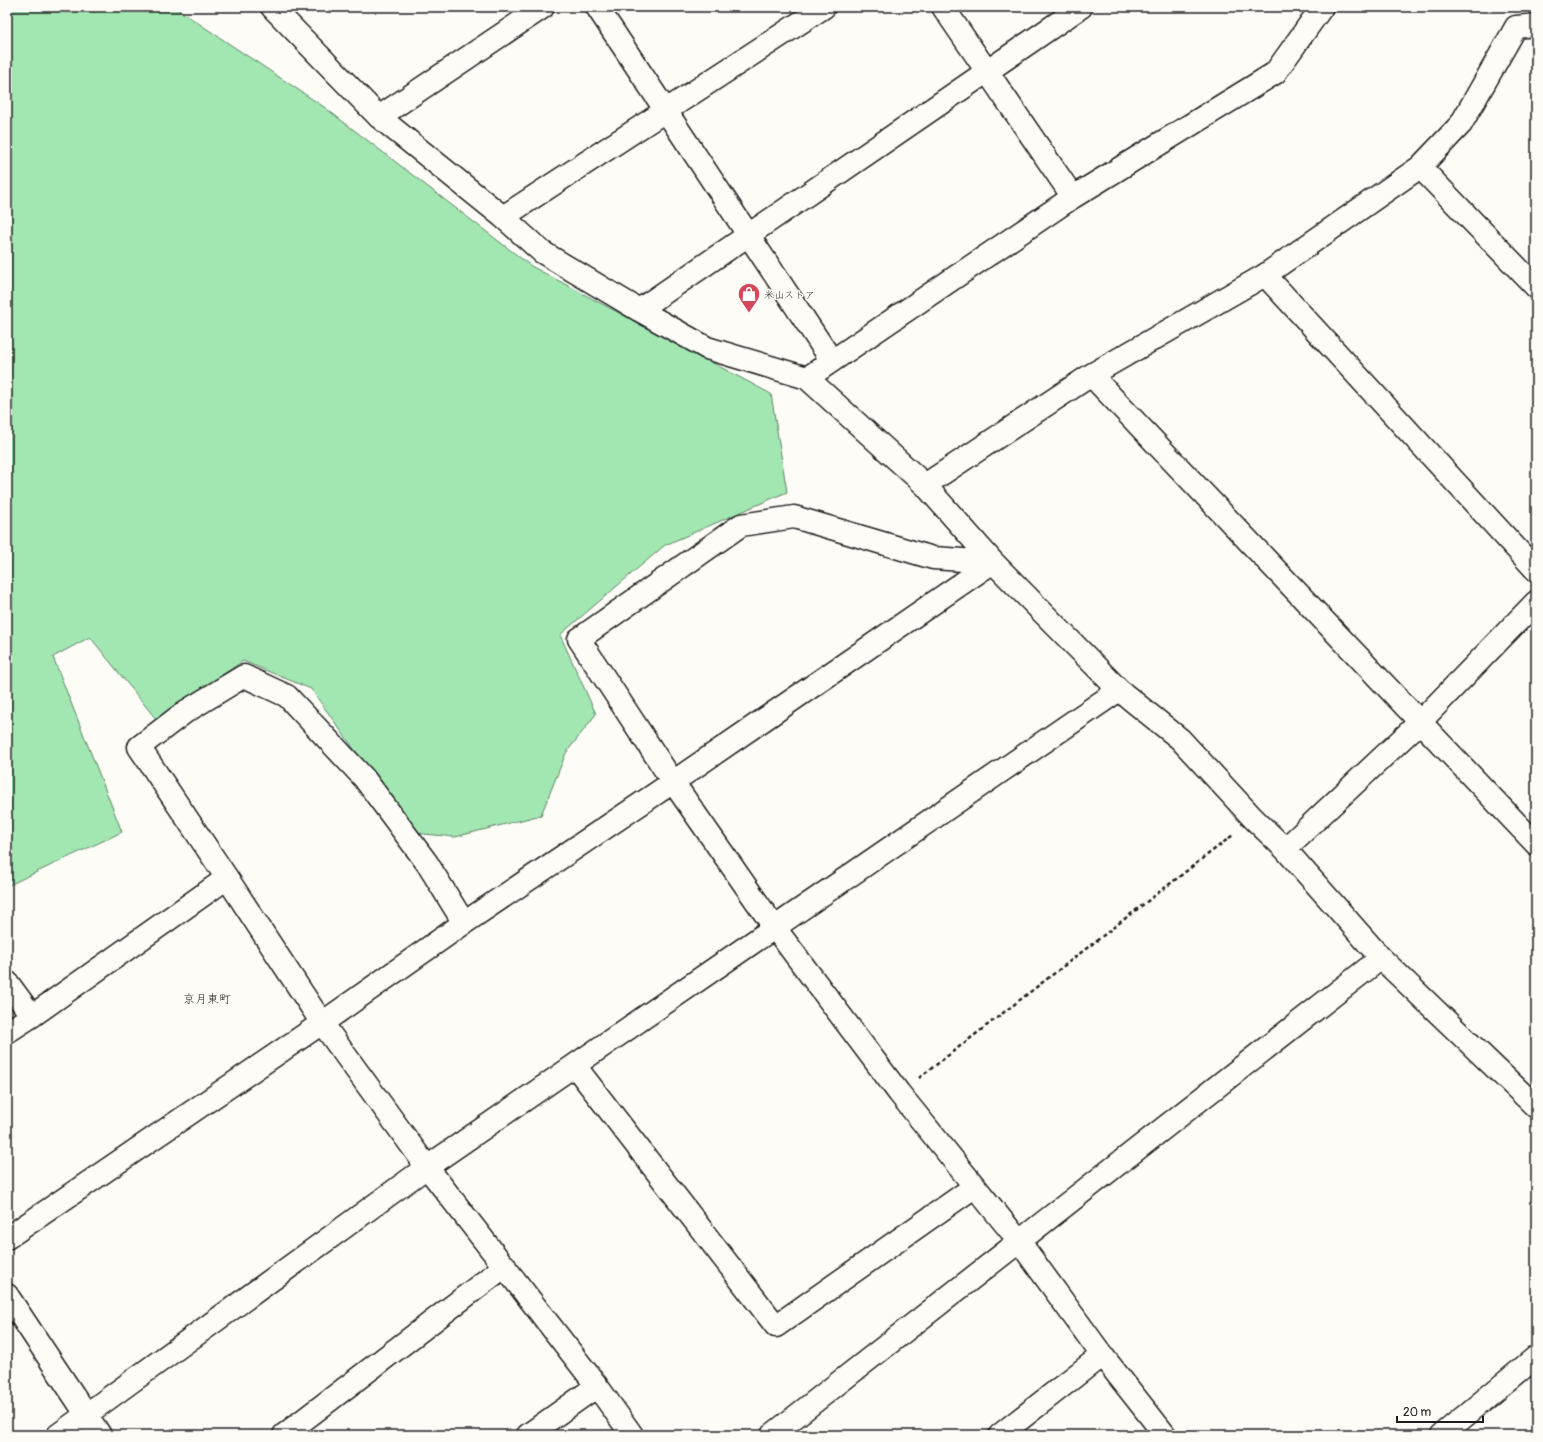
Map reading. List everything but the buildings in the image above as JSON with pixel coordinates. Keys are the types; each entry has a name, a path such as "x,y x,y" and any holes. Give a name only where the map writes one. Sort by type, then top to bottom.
{"street":[{"path":"273,7 379,117 503,217 542,252 638,310 707,348 807,378 925,485 993,562 1119,690 1180,739 1253,818 1285,849 1382,958 1536,1106"},
{"path":"379,117 543,7"},
{"path":"597,7 832,361"},
{"path":"503,217 824,7"},
{"path":"943,7 1073,197"},
{"path":"638,310 1082,7"},
{"path":"807,378 1073,197 1275,73 1322,7"},
{"path":"925,485 1091,375 1265,275 1420,167 1461,124 1516,27 1536,25"},
{"path":"1420,167 1536,287"},
{"path":"1265,275 1536,570"},
{"path":"1091,375 1536,844"},
{"path":"993,562 933,558 794,517 741,525 578,639 673,782 775,928 899,1093 1019,1241 1102,1355 1165,1435"},
{"path":"7,1238 322,1023 464,923 673,782 993,562"},
{"path":"1285,849 1420,722 1536,602"},
{"path":"464,923 426,863 364,778 287,696 244,676 185,712 139,747 322,1023 427,1167 597,1386 632,1435"},
{"path":"58,1435 427,1167 1119,690"},
{"path":"7,1032 32,1016 227,878"},
{"path":"772,1435 1382,958"},
{"path":"7,982 32,1016"},
{"path":"575,1066 776,1326 974,1187"},
{"path":"284,1435 505,1266"},
{"path":"7,1295 100,1435"},
{"path":"1000,1435 1102,1355"},
{"path":"1442,1435 1536,1357"},
{"path":"528,1435 597,1386"}],"path":[{"path":"899,1093 1253,818"}],"green space":[{"path":"7,7 174,7 324,107 531,266 771,394 787,492 665,545 560,635 596,714 566,753 541,815 455,837 414,833 311,689 243,661 156,719 90,637 53,657 122,832 7,886"}],"place":[{"name":"米山ストア","path":"749,314"}],"district":[{"name":"京月東町","path":"207,999"}]}
